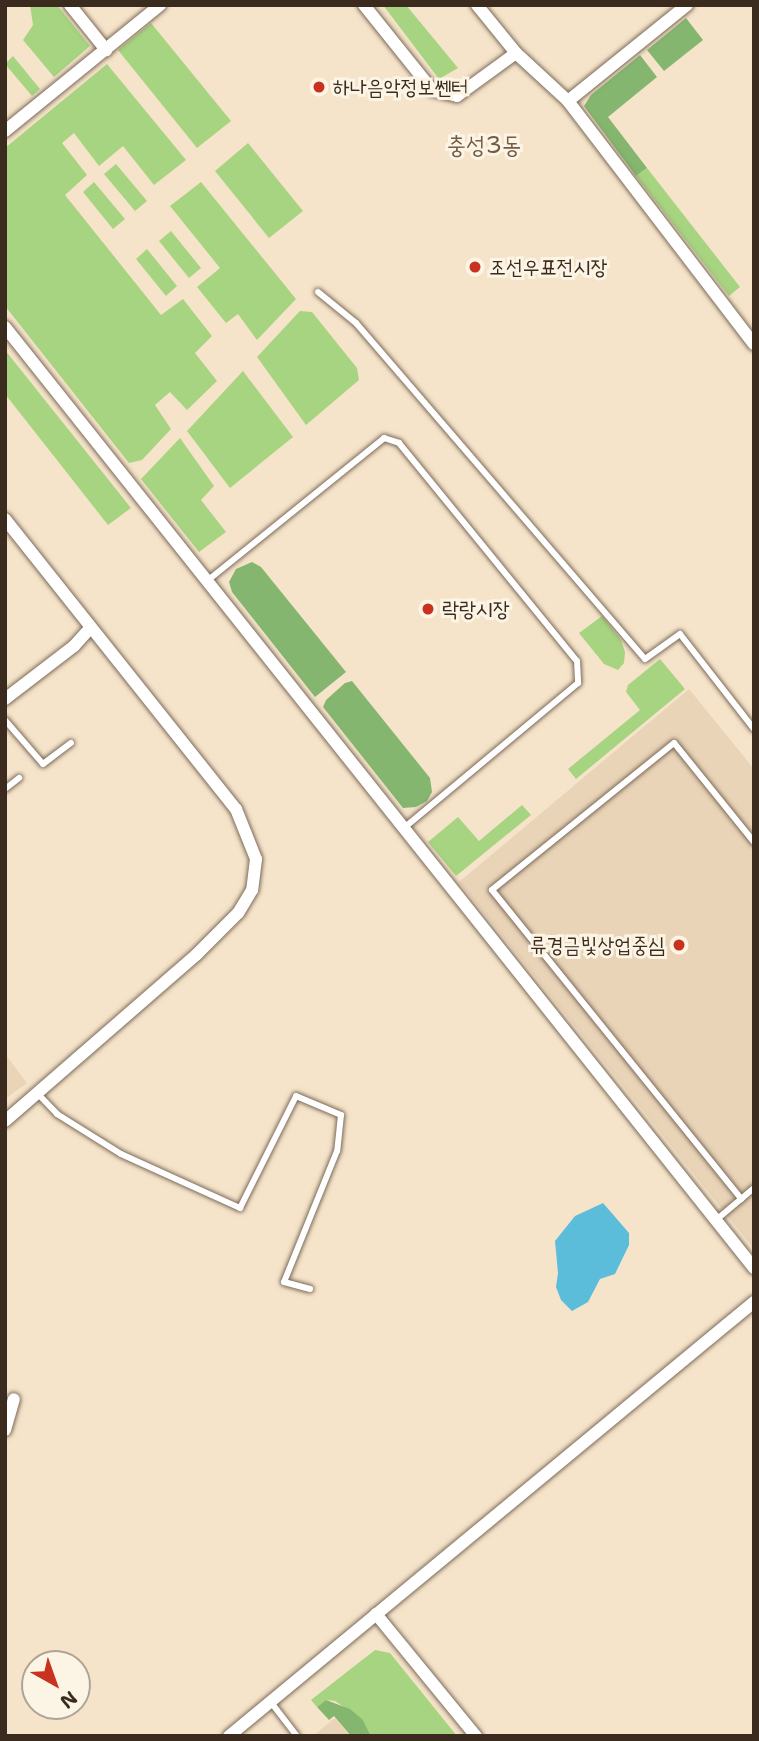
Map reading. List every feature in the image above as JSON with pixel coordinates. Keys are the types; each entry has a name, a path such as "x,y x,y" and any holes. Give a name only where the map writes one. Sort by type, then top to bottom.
{"street":[{"path":"70,5 106,50"},
{"path":"5,131 160,5"},
{"path":"363,5 432,90 457,96 516,52"},
{"path":"477,5 516,52 568,101 754,344"},
{"path":"568,101 687,5"},
{"path":"5,327 754,1268"},
{"path":"5,519 236,809 256,859 252,890 238,913 196,955 5,1121"},
{"path":"5,699 74,646 90,626"},
{"path":"229,1736 754,1303"},
{"path":"5,1430 14,1399"},
{"path":"376,1614 476,1736"}],"lane":[{"path":"318,292 356,323 645,659 680,634 754,729"},
{"path":"207,581 384,439 400,443 577,661 578,683 402,829"},
{"path":"5,720 43,764 71,743"},
{"path":"741,1199 492,890 674,743 754,842"},
{"path":"5,789 19,778"},
{"path":"38,1094 57,1114 121,1154 240,1208 296,1096 341,1115 337,1151 284,1282 310,1289"},
{"path":"715,1220 754,1188"},
{"path":"270,1701 297,1736"}],"shaded area":[{"path":"689,689 754,769 754,1249 459,882"},
{"path":"5,1054 27,1083 5,1099"},
{"path":"335,1718 350,1736 313,1736"}],"green space":[{"path":"30,5 57,5 90,46 54,77 23,40 33,25"},
{"path":"383,5 406,5 458,68 439,79"},
{"path":"686,18 703,40 664,71 647,50"},
{"path":"151,23 231,121 197,148 118,50"},
{"path":"640,55 657,77 608,117 647,168 636,176 584,106 591,95"},
{"path":"13,56 40,89 32,96 5,64"},
{"path":"107,64 186,160 154,185 123,146 99,166 74,133 62,143 87,175 65,195 161,315 183,299 212,336 195,353 217,381 187,410 170,392 155,405 171,429 142,460 129,463 5,306 5,148"},
{"path":"248,143 303,211 269,238 215,171"},
{"path":"116,164 147,201 135,211 104,174"},
{"path":"647,168 740,287 729,296 636,176"},
{"path":"94,182 125,219 113,229 83,192"},
{"path":"201,182 296,299 257,340 238,314 226,323 197,287 220,268 170,206"},
{"path":"171,231 201,268 189,278 159,241"},
{"path":"147,249 177,286 166,296 136,259"},
{"path":"300,311 312,312 357,368 359,380 306,425 257,357"},
{"path":"5,350 131,508 108,525 5,394"},
{"path":"243,371 293,437 230,488 187,431"},
{"path":"180,438 214,486 201,500 226,532 199,552 141,479"},
{"path":"252,562 261,567 346,672 315,697 232,592 229,582 236,569"},
{"path":"602,616 621,640 625,652 624,663 618,670 604,664 579,633"},
{"path":"660,659 685,689 576,779 568,769 640,710 626,692 628,685"},
{"path":"352,681 430,778 432,792 427,801 416,807 403,808 323,707 326,700 345,683"},
{"path":"522,805 531,815 456,876 428,842 458,817 479,841"},
{"path":"375,1650 390,1653 457,1736 371,1736 363,1720 335,1701 326,1700 317,1707 311,1700"},
{"path":"326,1700 350,1709 363,1720 371,1736 351,1736 334,1716 329,1720 317,1707"}],"water":[{"path":"603,1203 629,1233 629,1245 615,1274 600,1279 588,1302 572,1311 561,1300 556,1287 558,1273 555,1241 575,1216"}],"place":[{"name":"하나음악정보쎈터","path":"319,87"},
{"name":"조선우표전시장","path":"475,267"},
{"name":"락랑시장","path":"428,609"},
{"name":"류경금빛상업중심","path":"679,945"}],"district":[{"name":"충성3동","path":"484,146"}]}
